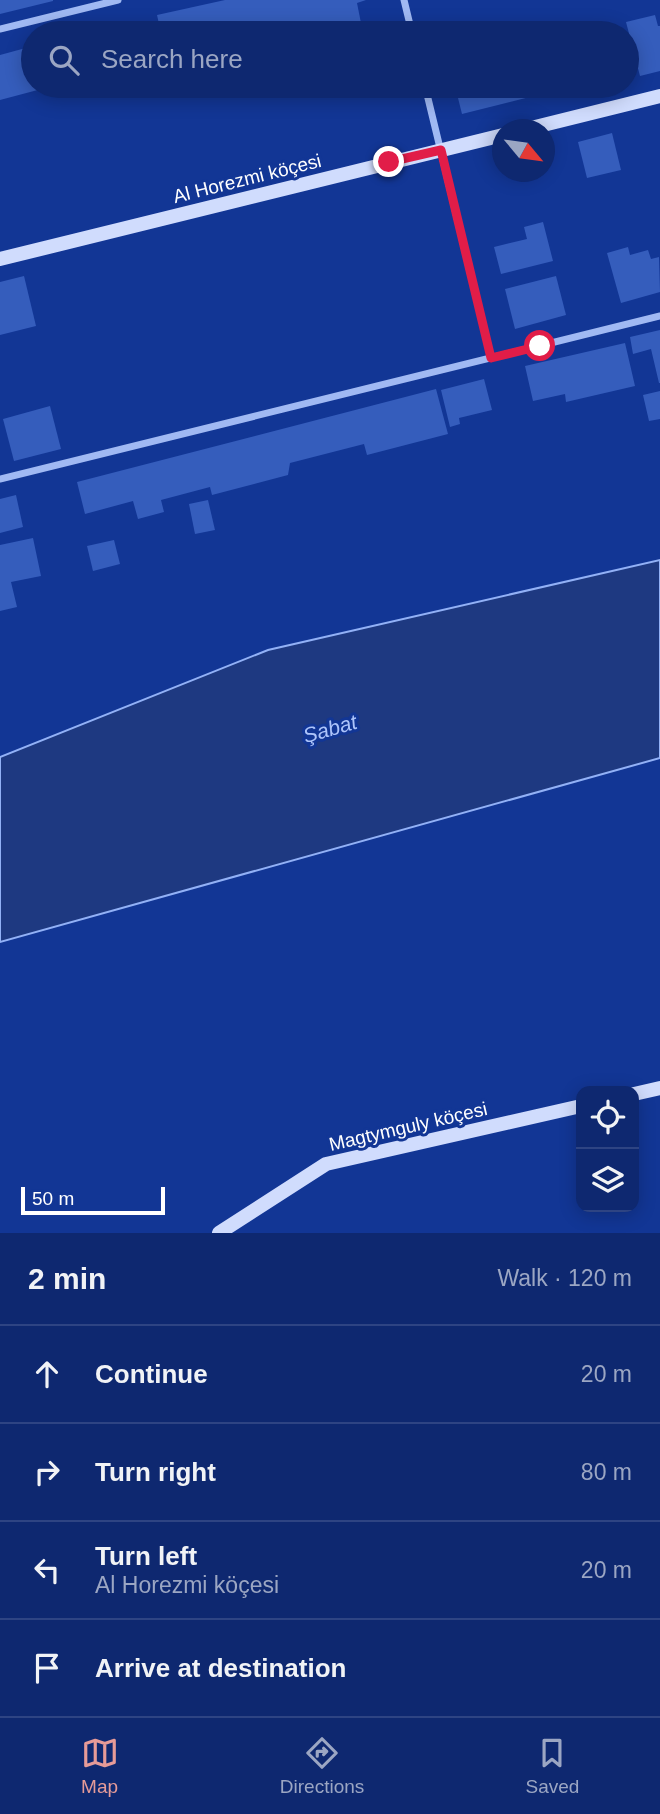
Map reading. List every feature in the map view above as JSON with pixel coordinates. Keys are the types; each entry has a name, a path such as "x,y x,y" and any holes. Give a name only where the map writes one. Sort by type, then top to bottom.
{"street":[{"path":"33,21 118,0"},
{"path":"404,0 409,21"},
{"path":"0,29 21,24"},
{"path":"555,122 660,96"},
{"path":"428,98 491,358"},
{"name":"Al Horezmi köçesi","path":"0,259 492,137"},
{"path":"0,479 660,316"},
{"path":"639,1093 660,1088"},
{"name":"Magtymguly köçesi","path":"220,1233 326,1164 576,1107"}],"water":[{"name":"Şabat","path":"660,560 660,758 0,942 0,757 268,650"}],"building":[{"path":"0,0 53,0 53,1 0,14"},
{"path":"225,0 366,0 357,3 361,21 158,21 157,15"},
{"path":"655,15 660,26 660,71 640,76 639,21 630,21"},
{"path":"21,49 21,94 0,100 0,55"},
{"path":"458,98 525,98 462,114"},
{"path":"612,133 621,170 587,178 578,142"},
{"path":"543,222 553,261 501,274 494,247 527,239 524,227"},
{"path":"628,247 630,255 648,250 651,259 659,257 660,292 621,303 607,253"},
{"path":"24,276 36,326 0,335 0,282"},
{"path":"556,276 566,315 515,329 505,289"},
{"path":"660,330 659,383 651,349 633,354 630,337"},
{"path":"625,343 635,386 566,402 565,394 533,401 525,366"},
{"path":"484,379 492,410 459,418 460,424 450,427 441,390"},
{"path":"436,389 448,434 367,455 364,444 290,463 288,475 212,495 210,487 161,500 164,512 138,519 133,501 85,514 77,482"},
{"path":"660,391 660,419 649,421 643,395"},
{"path":"50,406 61,449 14,461 3,419"},
{"path":"16,495 23,527 0,533 0,499"},
{"path":"208,500 215,530 195,534 189,504"},
{"path":"33,538 41,576 11,582 17,607 0,611 0,545"},
{"path":"114,540 120,564 93,571 87,546"}],"route":[{"path":"389,162 441,150 491,358 540,346"}]}
